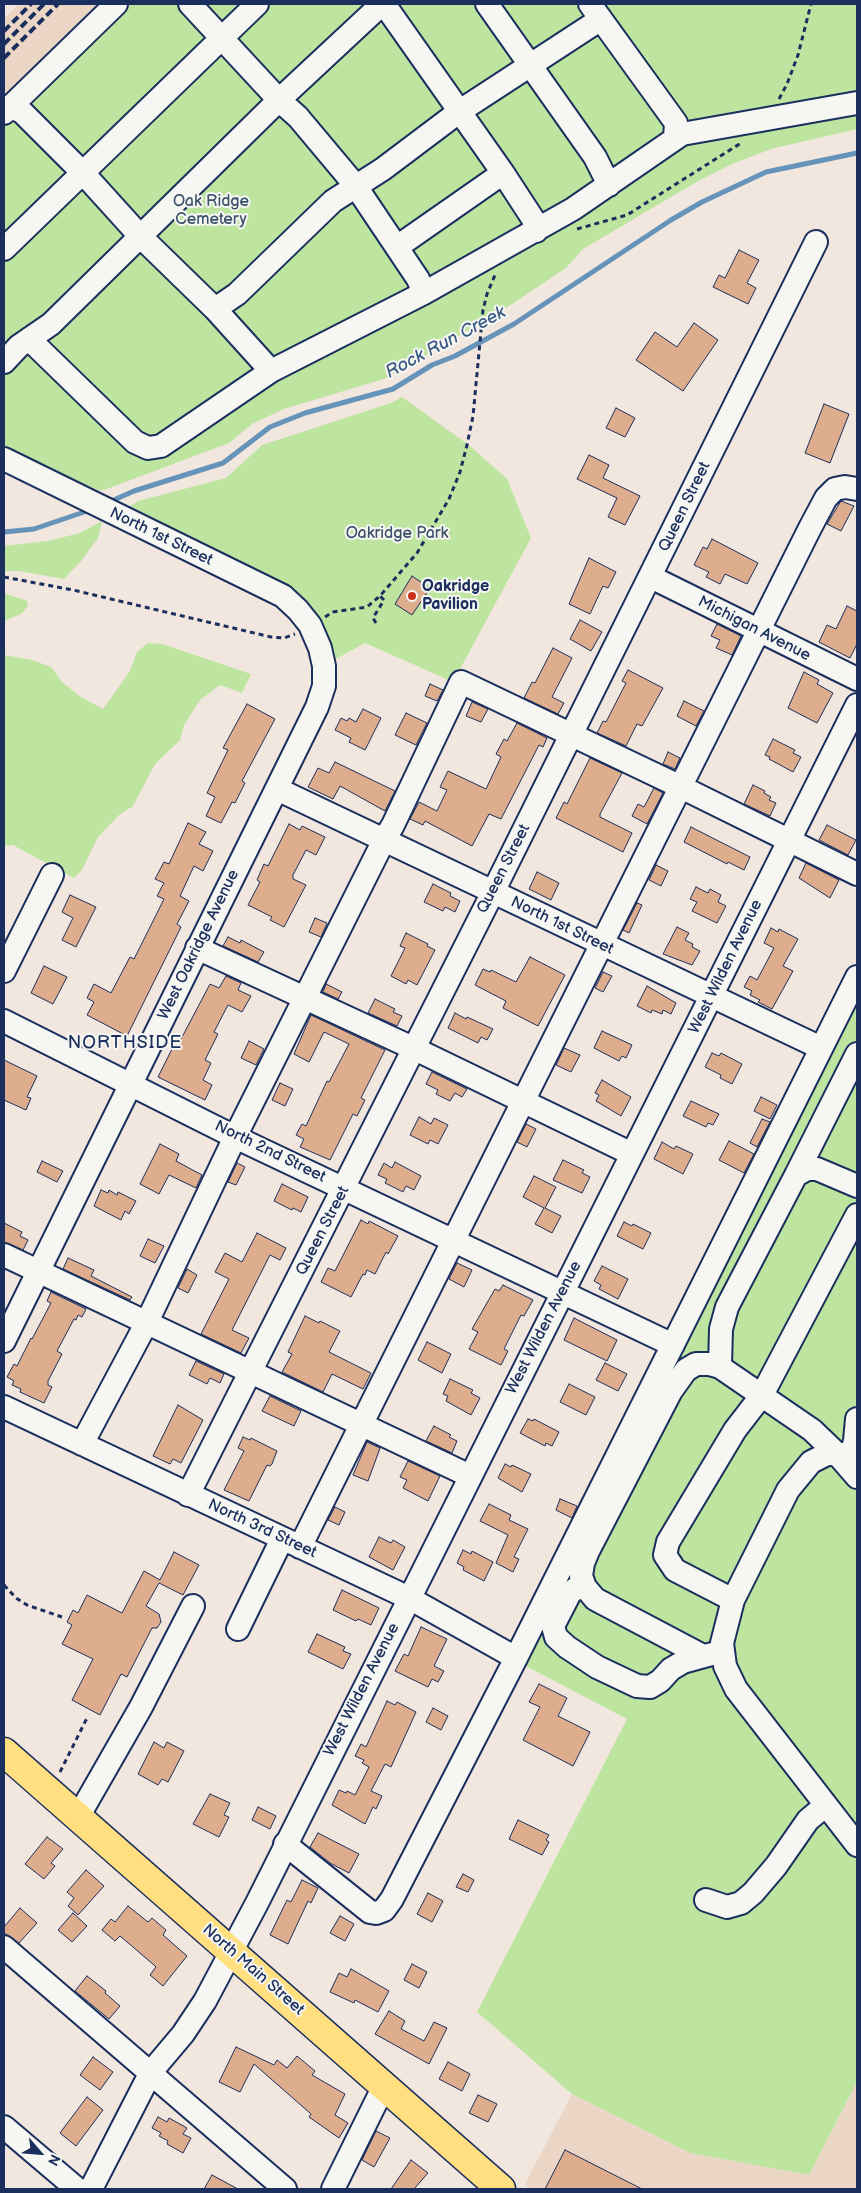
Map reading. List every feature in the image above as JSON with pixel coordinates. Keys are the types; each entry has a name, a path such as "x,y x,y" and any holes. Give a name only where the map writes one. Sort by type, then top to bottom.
{"main road":[{"name":"North Main Street","path":"4,1752 501,2189"}],"street":[{"path":"7,110 116,4"},
{"path":"190,4 298,117 355,185 418,279 424,293"},
{"path":"4,248 257,4"},
{"path":"4,362 17,340 50,324 280,100 383,4 503,173 533,219 536,231"},
{"path":"487,4 595,157 609,185"},
{"path":"215,309 237,294 334,201 355,185 383,168 460,111 529,65 595,11 681,131"},
{"path":"17,340 135,442 148,448 161,446 272,371 424,293 536,231 609,185 681,131 857,103"},
{"path":"7,110 22,112 83,173 140,236 215,309 272,371"},
{"path":"397,247 503,173"},
{"name":"Queen Street","path":"188,1495 345,1188 651,577 816,242"},
{"name":"North 1st Street","path":"4,459 283,596 310,625"},
{"path":"238,1629 361,1425 826,498 835,489 844,487 857,489"},
{"name":"Michigan Avenue","path":"651,577 857,679"},
{"name":"West Oakridge Avenue","path":"4,1341 318,707 324,686 324,666 320,648 310,625"},
{"path":"82,1444 147,1322 235,1137 393,825 461,682 857,874"},
{"name":"West Wilden Avenue","path":"91,2189 151,2072 183,2034 205,2001 231,1951 857,705"},
{"name":"North 1st Street","path":"277,789 821,1048"},
{"path":"4,971 52,875"},
{"path":"197,948 304,999 414,1048 632,1154"},
{"path":"285,1844 363,1908 376,1913 384,1910 392,1899 516,1658 857,976"},
{"name":"North 2nd Street","path":"4,1021 235,1137 673,1345"},
{"path":"720,1367 721,1329 727,1307 796,1176 857,1054"},
{"path":"796,1176 807,1169 817,1170 857,1186"},
{"path":"733,1600 675,1570 665,1555 668,1542 735,1430 762,1395 857,1215"},
{"path":"4,1255 470,1476"},
{"path":"857,1477 812,1430 720,1367 709,1364 696,1364 686,1370 672,1391 588,1551 581,1576 583,1583 595,1598 713,1654 725,1666 736,1689 857,1845"},
{"name":"North 3rd Street","path":"4,1407 409,1598 516,1658"},
{"path":"583,1583 570,1592 553,1626 556,1637 567,1648 620,1680 637,1686 650,1687 677,1666 713,1654 722,1643 733,1600 788,1490 811,1462 827,1454 852,1452 857,1420"},
{"path":"78,1817 141,1707 193,1606"},
{"path":"706,1900 728,1907 741,1903 753,1893 776,1866 808,1820 826,1804"},
{"path":"4,1946 285,2189"},
{"path":"333,2189 384,2086"},
{"path":"4,2127 77,2189"}],"path":[{"path":"575,230 626,215 722,157 746,140 765,118 787,84 798,55 811,4"},
{"path":"4,578 82,592 271,637 284,638 333,612 367,607 380,596 417,553 449,499 460,472 467,446 477,378 483,310 487,294 499,270"},
{"path":"376,623 373,618 384,600 380,596"},
{"path":"4,1585 16,1598 27,1605 62,1617"},
{"path":"58,1775 88,1716"}],"shaded area":[{"path":"19,4 103,4 4,99 4,18"},
{"path":"857,2082 857,2189 530,2189 525,2184 572,2094 690,2153 809,2175"}],"green space":[{"name":"Oak Ridge Cemetery","path":"103,4 857,4 857,129 771,149 732,164 698,181 583,249 566,268 503,310 387,378 284,409 252,424 229,443 104,490 99,490 42,468 4,450 4,99"},
{"name":"Oakridge Park","path":"402,397 470,446 507,479 531,538 453,682 365,643 334,660 327,633 310,606 296,592 130,506 138,501 226,478 262,445 391,403"},
{"path":"102,521 98,538 82,560 64,579 19,571 4,571 4,546 48,541 80,533"},
{"path":"4,593 27,601 28,606 21,614 4,621"},
{"path":"148,643 162,644 251,674 242,693 220,685 200,700 184,725 180,740 155,764 133,806 119,815 98,837 82,870 74,878 13,845 4,846 4,655 32,660 51,667 63,683 81,697 103,709 130,671 137,652"},
{"path":"857,991 857,2082 809,2175 690,2153 572,2094 477,2012 627,1719 522,1664"}],"building":[{"path":"739,250 759,260 747,283 756,288 748,304 713,287 719,275 725,278"},
{"path":"694,323 718,340 683,391 636,360 655,332 677,347"},
{"path":"824,404 849,414 830,463 805,453"},
{"path":"616,408 635,418 625,437 606,428"},
{"path":"589,455 609,465 603,478 640,496 625,525 608,517 617,498 577,479"},
{"path":"841,501 854,506 841,531 827,524"},
{"path":"712,539 758,563 747,584 725,574 720,584 706,577 709,572 694,565 703,547 707,549"},
{"path":"589,558 616,572 608,588 603,586 590,614 569,604"},
{"name":"Oakridge Pavilion","path":"412,576 430,588 412,615 395,604"},
{"path":"847,606 857,611 857,644 850,658 819,642 827,625 836,629"},
{"path":"580,620 602,632 591,651 570,639"},
{"path":"717,624 741,636 732,655 716,648 720,640 711,636"},
{"path":"553,648 572,658 552,697 564,703 558,714 524,698 532,682 535,683"},
{"path":"628,670 663,688 642,726 637,724 626,746 597,733 603,721 606,722 626,683 622,681"},
{"path":"804,672 819,680 817,684 833,693 817,723 788,708"},
{"path":"430,684 443,690 437,701 425,696"},
{"path":"684,701 704,711 696,726 677,716"},
{"path":"472,702 488,709 481,722 466,716"},
{"path":"247,704 275,719 242,781 245,783 235,803 232,802 221,823 206,816 215,797 207,793 228,750 223,748"},
{"path":"363,709 381,718 365,750 349,742 351,738 335,730 341,718 347,721 349,718 356,722"},
{"path":"406,713 427,723 416,745 395,735"},
{"path":"517,723 547,738 543,747 539,745 501,819 489,814 472,846 425,821 423,825 410,819 419,802 437,811 447,790 440,787 448,771 486,789 501,757 496,754 504,739 507,741"},
{"path":"773,739 795,750 793,753 801,757 793,772 765,755"},
{"path":"668,752 680,758 675,769 663,764"},
{"path":"590,758 622,773 600,817 632,833 623,852 556,818 564,802 567,804"},
{"path":"335,762 395,791 385,811 340,786 333,799 308,787 318,768 329,773"},
{"path":"753,785 765,791 764,793 771,797 769,800 776,803 770,816 744,804"},
{"path":"654,788 663,793 647,824 632,816 638,804 644,807"},
{"path":"188,823 206,832 199,844 213,851 203,871 194,866 180,896 189,901 177,924 181,927 127,1036 87,1015 94,1002 87,998 94,984 111,993 130,957 134,959 164,899 157,896 164,883 155,879 164,862 169,864"},
{"path":"289,824 300,830 302,826 325,837 316,855 306,850 293,875 293,879 306,885 284,927 270,920 272,917 248,905 260,882 257,880 264,864 268,866"},
{"path":"827,825 856,840 848,855 819,840"},
{"path":"691,827 750,857 744,870 728,862 727,864 684,842"},
{"path":"806,863 839,880 830,898 799,878"},
{"path":"656,865 668,871 661,886 649,880"},
{"path":"537,872 559,883 551,900 529,889"},
{"path":"433,884 451,893 450,896 460,901 455,912 445,907 443,911 424,902"},
{"path":"696,887 708,893 710,889 721,895 718,902 726,906 717,923 692,911 697,902 690,899"},
{"path":"70,895 96,907 76,947 62,940 73,918 62,912"},
{"path":"637,903 642,905 629,933 623,930"},
{"path":"315,918 327,923 321,937 309,932"},
{"path":"677,927 689,933 685,940 693,944 692,947 700,951 692,965 663,954"},
{"path":"771,928 778,932 779,929 798,939 783,966 793,971 772,1009 758,1002 760,1000 750,995 752,991 744,987 750,976 757,980 774,948 764,943"},
{"path":"406,933 428,944 427,946 435,950 417,985 408,980 406,984 391,976 405,948 400,946"},
{"path":"228,937 240,943 241,940 264,952 258,962 223,946"},
{"path":"530,957 565,975 538,1026 503,1008 506,1001 475,985 483,969 490,972 491,970 516,982"},
{"path":"44,966 67,977 53,1004 31,993"},
{"path":"603,972 612,976 603,992 595,988"},
{"path":"226,976 241,983 238,990 251,996 242,1012 228,1005 214,1032 218,1034 205,1060 211,1063 203,1080 212,1085 205,1100 158,1077 178,1037 181,1039 210,984 219,988"},
{"path":"326,984 342,992 338,999 323,992"},
{"path":"647,986 676,1003 671,1014 663,1010 662,1014 652,1010 651,1013 637,1006"},
{"path":"375,999 395,1009 393,1012 402,1016 397,1026 368,1013"},
{"path":"455,1013 493,1029 487,1040 481,1037 478,1043 448,1028"},
{"path":"311,1015 385,1050 361,1098 365,1100 357,1116 353,1114 330,1160 300,1147 304,1139 296,1135 302,1124 306,1126 327,1081 329,1082 349,1044 324,1032 309,1062 294,1054"},
{"path":"602,1031 632,1045 626,1058 622,1056 619,1061 594,1048"},
{"path":"249,1041 264,1049 256,1065 241,1058"},
{"path":"564,1048 580,1055 571,1072 556,1065"},
{"path":"712,1053 719,1056 721,1053 742,1064 732,1084 720,1078 721,1075 705,1067"},
{"path":"4,1060 37,1076 27,1097 31,1098 26,1110 4,1100"},
{"path":"432,1072 467,1089 462,1097 455,1093 450,1101 436,1094 438,1090 426,1084"},
{"path":"602,1080 631,1097 621,1116 596,1101 599,1095 595,1093"},
{"path":"280,1083 293,1089 285,1106 272,1100"},
{"path":"761,1097 777,1105 770,1119 754,1111"},
{"path":"691,1101 719,1114 713,1125 708,1123 706,1127 683,1116"},
{"path":"419,1117 431,1124 434,1118 448,1125 438,1144 430,1140 428,1144 410,1135"},
{"path":"762,1119 770,1122 757,1147 750,1143"},
{"path":"526,1124 536,1129 527,1147 517,1142"},
{"path":"729,1141 754,1154 744,1173 719,1160"},
{"path":"662,1142 674,1149 676,1146 693,1154 683,1174 654,1159"},
{"path":"160,1144 179,1154 176,1161 202,1175 196,1188 169,1175 159,1194 140,1184"},
{"path":"563,1160 584,1170 582,1173 590,1177 582,1193 553,1180"},
{"path":"42,1161 63,1171 57,1182 37,1172"},
{"path":"395,1162 421,1176 414,1190 406,1186 403,1192 385,1183 387,1179 378,1175 384,1163 392,1168"},
{"path":"237,1163 245,1167 236,1185 228,1182"},
{"path":"534,1176 556,1187 545,1208 561,1216 552,1233 535,1224 544,1208 523,1197"},
{"path":"282,1184 308,1197 301,1212 293,1208 292,1210 274,1201"},
{"path":"101,1190 108,1193 109,1190 117,1195 118,1192 136,1201 129,1214 125,1211 121,1220 94,1206"},
{"path":"361,1220 368,1224 369,1221 398,1236 388,1254 386,1252 375,1274 367,1270 351,1297 321,1282 328,1268 335,1271"},
{"path":"624,1222 632,1226 633,1224 651,1233 643,1249 617,1236"},
{"path":"4,1223 22,1232 20,1236 28,1240 23,1250 4,1242"},
{"path":"257,1233 286,1248 280,1260 270,1255 232,1330 249,1338 241,1353 201,1334 229,1279 215,1272 225,1253 242,1262"},
{"path":"148,1239 164,1246 155,1263 140,1256"},
{"path":"68,1258 94,1270 91,1276 132,1297 130,1300 63,1269"},
{"path":"457,1263 472,1270 464,1287 449,1279"},
{"path":"602,1266 628,1279 618,1299 599,1289 601,1285 594,1281"},
{"path":"187,1269 197,1275 188,1293 178,1288"},
{"path":"503,1285 533,1300 524,1316 521,1315 504,1349 508,1351 501,1365 469,1349 478,1332 472,1329 495,1289 499,1291"},
{"path":"51,1292 86,1309 82,1317 78,1315 76,1320 74,1319 57,1351 62,1354 48,1381 48,1385 52,1387 44,1403 20,1392 21,1389 12,1385 14,1381 7,1377 14,1364 17,1366 51,1303 47,1301"},
{"path":"305,1316 340,1331 329,1352 371,1373 363,1389 332,1374 323,1392 282,1372 292,1354 288,1352"},
{"path":"574,1318 617,1340 607,1361 564,1340"},
{"path":"427,1342 451,1354 442,1373 418,1360"},
{"path":"196,1361 224,1374 220,1383 210,1378 207,1384 189,1375"},
{"path":"605,1363 627,1374 618,1391 596,1380"},
{"path":"450,1379 473,1390 471,1393 480,1398 471,1415 446,1401 448,1396 443,1394"},
{"path":"569,1384 595,1397 586,1415 560,1402"},
{"path":"270,1396 301,1411 294,1426 262,1411"},
{"path":"178,1405 203,1420 181,1463 173,1459 170,1464 153,1456"},
{"path":"528,1419 533,1421 534,1419 559,1432 552,1446 546,1443 545,1446 520,1433"},
{"path":"434,1426 451,1435 449,1437 457,1441 452,1453 426,1441"},
{"path":"243,1437 250,1440 251,1438 277,1451 272,1464 270,1466 267,1465 249,1501 224,1490 244,1451 238,1448"},
{"path":"367,1442 380,1448 368,1481 353,1475"},
{"path":"408,1461 440,1476 428,1501 403,1488 407,1480 400,1477"},
{"path":"505,1464 511,1467 512,1465 531,1474 522,1492 498,1478"},
{"path":"560,1499 577,1506 572,1518 556,1510"},
{"path":"489,1504 511,1515 509,1520 528,1529 514,1557 519,1559 513,1572 496,1563 508,1535 480,1521"},
{"path":"335,1507 345,1512 339,1525 328,1520"},
{"path":"379,1537 391,1543 393,1540 405,1547 393,1570 369,1557"},
{"path":"463,1550 471,1554 472,1551 493,1562 484,1581 463,1570 464,1567 457,1563"},
{"path":"174,1552 199,1565 183,1595 159,1583 146,1606 159,1614 161,1622 157,1628 152,1628 127,1677 121,1674 100,1715 72,1700 93,1659 62,1644 72,1625 67,1622 73,1610 78,1613 87,1595 122,1613 144,1571 160,1580"},
{"path":"342,1590 379,1608 371,1625 358,1619 356,1621 333,1610"},
{"path":"421,1627 447,1639 434,1666 444,1671 438,1682 432,1679 428,1687 395,1671 404,1654 408,1656"},
{"path":"317,1634 345,1647 343,1651 351,1654 343,1669 308,1652"},
{"path":"539,1684 567,1698 558,1716 590,1732 573,1766 523,1740 540,1707 529,1702"},
{"path":"387,1701 395,1705 397,1702 416,1712 391,1767 385,1764 371,1791 382,1796 376,1809 373,1807 365,1824 332,1805 339,1790 355,1795 369,1767 362,1763 364,1760 355,1756 361,1744 366,1747"},
{"path":"433,1708 448,1716 441,1730 426,1722"},
{"path":"154,1742 164,1748 167,1742 184,1751 168,1782 162,1779 158,1785 138,1774"},
{"path":"210,1794 230,1803 224,1815 229,1817 219,1837 193,1824"},
{"path":"258,1807 276,1816 270,1829 252,1820"},
{"path":"518,1820 549,1835 546,1840 549,1842 542,1855 509,1839"},
{"path":"318,1833 359,1854 349,1873 330,1863 310,1847"},
{"path":"47,1837 63,1849 51,1863 55,1866 44,1879 25,1864"},
{"path":"86,1870 104,1886 78,1915 68,1906 74,1898 67,1892"},
{"path":"463,1874 474,1880 468,1892 456,1887"},
{"path":"302,1880 318,1888 311,1903 308,1901 288,1944 270,1935 287,1900 291,1902"},
{"path":"428,1893 443,1901 432,1922 417,1914"},
{"path":"128,1906 148,1922 152,1918 166,1930 163,1935 187,1956 163,1986 150,1975 156,1967 154,1965 120,1936 115,1941 102,1930 111,1919 115,1922"},
{"path":"20,1908 37,1923 19,1943 4,1933 4,1927"},
{"path":"73,1913 87,1926 72,1942 58,1930"},
{"path":"340,1916 354,1924 345,1941 330,1933"},
{"path":"412,1964 427,1972 419,1988 404,1980"},
{"path":"351,1969 389,1991 378,2012 355,2000 354,2003 330,1992 339,1973 347,1977"},
{"path":"87,1976 106,1991 105,1993 120,2006 109,2019 75,1991"},
{"path":"389,2011 405,2021 401,2029 424,2041 434,2022 447,2028 429,2064 375,2034"},
{"path":"236,2047 274,2065 277,2060 287,2068 297,2056 315,2071 312,2075 345,2094 335,2115 348,2123 339,2138 309,2117 311,2114 254,2064 240,2092 219,2082"},
{"path":"93,2057 113,2072 100,2090 80,2075"},
{"path":"448,2062 470,2074 462,2091 439,2079"},
{"path":"478,2095 497,2104 488,2122 469,2113"},
{"path":"87,2097 103,2110 76,2146 60,2133"},
{"path":"158,2117 167,2122 169,2118 187,2128 183,2134 191,2138 183,2153 167,2144 168,2141 159,2136 161,2133 152,2128"},
{"path":"376,2131 390,2138 374,2167 362,2160"},
{"path":"565,2150 642,2189 545,2189"},
{"path":"411,2160 428,2173 414,2189 391,2189"},
{"path":"212,2175 238,2189 204,2189"}],"waterway":[{"name":"Rock Run Creek","path":"107,503 134,491 223,463 270,427 305,413 393,389 432,365 455,356 514,324 671,220 702,202 766,172 857,153"},
{"name":"Rock Run Creek","path":"4,532 34,529 90,510"}],"railway":[{"path":"4,31 31,4"},
{"path":"4,44 44,4"},
{"path":"4,58 58,4"}],"place":[{"name":"Oakridge Pavilion","path":"412,596"}],"district":[{"name":"NORTHSIDE","path":"125,1043"}]}
